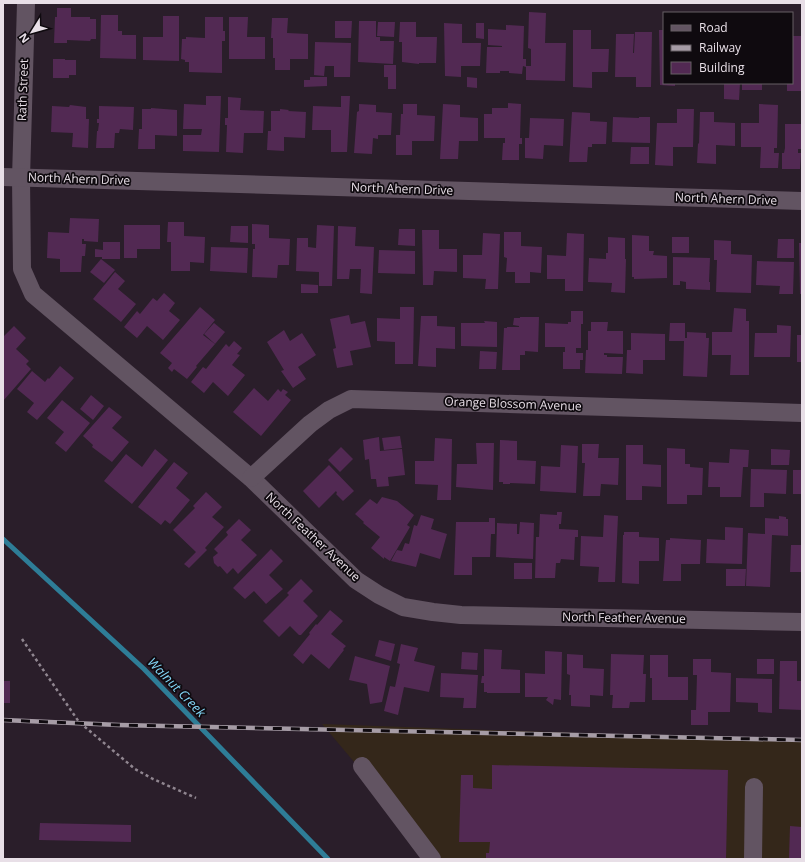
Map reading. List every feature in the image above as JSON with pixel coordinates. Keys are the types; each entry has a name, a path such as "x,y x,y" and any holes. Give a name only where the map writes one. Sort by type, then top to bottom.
{"street":[{"name":"Rath Street","path":"21,178 26,3"},
{"name":"North Ahern Drive","path":"3,177 802,201"},
{"name":"North Feather Avenue","path":"21,178 22,269 33,294 252,478 356,580 379,595 403,607 461,615 802,622"},
{"name":"Orange Blossom Avenue","path":"252,478 310,424 330,410 351,399 802,413"},
{"path":"362,766 432,859"},
{"path":"753,859 754,787"}],"path":[{"path":"22,639 79,722 135,769 153,779 196,798"}],"shaded area":[{"path":"322,724 802,741 802,859 436,859"}],"building":[{"path":"57,8 71,8 71,17 90,17 90,19 96,19 96,39 91,39 90,41 67,40 67,43 54,43 55,17 57,17"},
{"path":"529,12 546,13 545,43 566,43 565,81 526,80 526,66 531,66 531,49 528,48"},
{"path":"101,15 118,15 118,31 122,31 122,35 136,35 136,59 100,58"},
{"path":"163,16 179,16 179,61 143,60 143,37 163,37"},
{"path":"205,17 223,17 225,41 222,41 222,73 189,72 189,62 185,62 185,60 181,59 182,39 186,39 186,37 205,38"},
{"path":"229,17 248,17 247,37 265,37 265,59 229,59"},
{"path":"272,18 288,18 287,33 308,34 308,59 290,59 290,70 275,70 275,58 273,58 273,38 271,38"},
{"path":"335,21 352,21 351,38 335,38"},
{"path":"359,21 376,21 376,37 380,37 380,41 394,41 393,64 358,62"},
{"path":"378,22 395,22 394,37 377,36"},
{"path":"400,22 416,22 416,37 437,37 436,63 419,64 402,62 402,42 399,42"},
{"path":"444,23 462,24 462,43 481,43 480,66 461,66 461,77 445,76"},
{"path":"476,23 484,23 484,39 476,38"},
{"path":"506,25 524,26 523,59 526,59 526,67 523,66 522,74 509,73 509,71 500,71 500,73 486,73 487,47 502,47 488,45 488,29 506,30"},
{"path":"573,30 591,30 591,49 609,49 608,72 592,72 592,88 573,87"},
{"path":"659,30 663,30 663,84 675,84 675,86 660,85"},
{"path":"635,32 652,32 651,87 636,87 636,77 615,77 616,34 634,34 634,53"},
{"path":"793,36 802,36 802,91 787,91 787,84 793,84"},
{"path":"315,42 351,43 350,77 334,77 334,66 325,66 324,76 314,75"},
{"path":"53,59 76,60 76,75 69,75 69,78 53,78"},
{"path":"384,65 396,65 396,89 388,89 388,77 384,77"},
{"path":"310,77 327,77 327,86 304,87 304,80 310,80"},
{"path":"467,77 477,78 477,88 467,87"},
{"path":"724,84 740,84 739,100 724,99"},
{"path":"742,84 762,84 762,90 742,90"},
{"path":"206,96 221,96 219,152 183,151 183,135 201,135 202,129 183,129 184,104 206,105"},
{"path":"341,96 350,96 347,152 331,152 331,130 312,130 313,106 341,107"},
{"path":"228,97 241,98 240,110 264,111 263,133 244,133 243,153 226,152 227,125 225,125 225,118 228,118"},
{"path":"508,103 521,104 520,138 522,138 522,144 519,144 519,160 502,160 503,143 505,143 505,138 484,138 484,114 492,114 492,108 508,108"},
{"path":"359,104 376,105 376,112 392,113 391,135 378,135 378,139 373,138 372,154 354,153"},
{"path":"403,104 417,104 417,115 435,116 434,141 412,141 412,155 396,155 396,135 400,135"},
{"path":"443,104 460,105 460,117 478,118 478,141 459,141 458,159 440,159"},
{"path":"759,104 778,105 777,148 774,148 774,153 779,153 778,168 760,168 761,147 741,147 741,123 759,123"},
{"path":"70,105 86,107 86,119 89,119 88,148 72,147 73,133 51,132 52,106 69,107"},
{"path":"99,106 134,107 133,130 120,129 119,133 115,133 114,148 96,148 99,123 97,123 97,119 99,119"},
{"path":"151,108 177,110 177,136 155,135 155,149 138,149 139,129 142,129 142,109"},
{"path":"280,109 306,112 305,138 284,137 284,151 267,150 268,131 271,131 271,111 280,111"},
{"path":"677,109 694,109 693,147 673,147 673,166 655,165 657,123 677,123"},
{"path":"572,112 590,113 590,121 607,122 606,144 592,144 592,147 588,147 587,162 569,162"},
{"path":"700,112 714,112 714,122 735,123 735,146 716,145 716,164 697,163"},
{"path":"613,117 650,117 650,143 612,142"},
{"path":"530,118 564,119 563,146 544,145 543,159 525,158 525,138 529,138"},
{"path":"785,124 802,124 802,149 798,149 798,153 801,153 800,169 782,169 782,153 784,153 785,148"},
{"path":"631,147 649,147 649,164 630,164"},
{"path":"70,218 99,219 98,242 84,241 84,239 82,239 82,244 86,244 85,256 82,256 81,272 60,272 60,259 47,258 48,232 69,233"},
{"path":"168,222 184,222 184,236 205,237 204,263 190,262 190,271 171,271 171,242 167,242"},
{"path":"252,224 269,225 269,238 290,239 289,265 278,265 277,278 252,277 253,249 255,249 255,244 252,244"},
{"path":"124,225 160,225 160,249 137,249 137,258 124,258"},
{"path":"317,225 334,226 332,286 319,286 319,272 296,271 297,238 308,238 308,247 316,248"},
{"path":"231,226 248,226 248,243 230,242"},
{"path":"338,226 356,227 355,246 374,247 372,294 360,293 361,269 350,269 349,279 337,279"},
{"path":"399,229 415,229 415,246 398,245"},
{"path":"422,230 439,230 439,249 457,249 457,272 434,271 433,285 423,285"},
{"path":"504,232 521,232 521,246 542,247 541,273 530,272 530,283 515,283 515,272 506,272 507,258 504,257"},
{"path":"483,233 500,234 498,289 485,289 486,279 463,278 463,255 482,255"},
{"path":"567,233 584,234 583,291 565,291 565,279 547,279 547,255 566,256"},
{"path":"632,235 649,236 649,251 654,251 653,255 667,256 667,278 634,279 634,277 632,277"},
{"path":"608,237 625,238 625,293 611,292 612,283 588,282 589,258 606,259 606,253 608,253"},
{"path":"672,237 689,237 689,253 672,253"},
{"path":"778,239 794,239 794,258 777,258"},
{"path":"714,240 731,241 731,254 752,255 751,293 716,292 717,260 714,260"},
{"path":"103,242 120,242 120,259 102,259 102,257 95,257 95,249 103,250"},
{"path":"799,243 802,243 802,294 800,294"},
{"path":"211,247 248,248 247,273 210,271"},
{"path":"379,250 415,251 415,274 378,273"},
{"path":"673,257 710,258 710,290 686,289 686,282 680,281 680,285 673,285"},
{"path":"101,259 115,270 104,283 90,272"},
{"path":"757,261 794,262 793,294 779,294 780,286 756,285"},
{"path":"115,272 125,281 118,289 136,304 121,322 93,299"},
{"path":"301,284 318,285 318,293 301,293"},
{"path":"164,293 175,303 169,311 180,320 163,340 147,326 137,338 124,327 137,311 140,314 153,298 157,301"},
{"path":"200,307 215,320 203,335 215,344 187,379 174,369 172,372 168,368 172,363 160,353"},
{"path":"400,307 414,307 413,364 395,364 395,342 377,341 377,318 400,319"},
{"path":"734,308 746,309 746,321 749,321 749,375 730,375 731,355 712,355 712,332 732,332"},
{"path":"571,311 583,311 583,324 581,324 581,348 576,348 576,353 583,353 583,360 580,360 580,369 563,369 563,352 565,352 565,347 545,347 545,323 568,324 568,322 571,322"},
{"path":"349,315 351,324 365,321 371,347 350,351 353,365 337,368 333,349 336,348 330,319"},
{"path":"421,316 437,316 437,326 455,327 455,349 436,348 436,367 418,366"},
{"path":"539,317 538,352 525,351 525,355 520,355 520,370 502,370 504,328 519,327 513,325 514,318"},
{"path":"484,321 497,322 497,347 461,346 461,323 485,323"},
{"path":"591,322 608,322 607,331 623,331 623,354 604,353 607,357 623,357 622,374 585,373 586,350 588,350 588,331 591,331"},
{"path":"214,323 225,332 215,344 204,334"},
{"path":"670,323 685,323 685,338 687,338 687,332 706,333 706,338 709,338 707,377 683,376 684,341 669,341"},
{"path":"777,325 791,326 790,357 754,357 755,333 777,333"},
{"path":"14,326 26,338 16,349 29,361 26,364 31,369 3,401 3,337"},
{"path":"284,330 290,341 302,333 316,355 298,367 306,379 293,388 281,371 284,370 267,342"},
{"path":"631,333 665,334 665,360 643,360 643,374 626,373 627,350 631,350"},
{"path":"797,335 802,335 802,362 797,362"},
{"path":"234,341 242,348 237,354 240,355 232,365 245,375 228,396 213,382 204,393 191,382 203,367 206,369 226,344 229,347"},
{"path":"480,351 497,352 496,369 479,369"},
{"path":"60,366 74,378 37,420 27,412 34,403 17,389 32,371 45,382"},
{"path":"254,388 268,401 278,389 281,392 283,389 288,392 285,395 291,400 261,436 233,412"},
{"path":"91,395 104,406 93,420 80,409"},
{"path":"62,400 90,423 66,452 55,443 64,432 47,418"},
{"path":"109,407 122,417 112,428 129,442 112,462 92,447 93,445 83,436"},
{"path":"400,436 402,448 384,450 382,438"},
{"path":"379,437 380,451 402,449 405,475 388,477 389,486 377,487 376,479 371,479 369,459 365,460 363,440"},
{"path":"435,438 452,439 451,500 437,500 438,485 415,484 415,461 434,461"},
{"path":"500,440 517,441 517,460 536,461 535,484 503,484 503,482 499,482"},
{"path":"476,443 494,443 493,490 456,487 457,464 477,464"},
{"path":"582,444 599,444 598,458 619,458 618,485 601,484 600,496 583,496 585,463 582,463"},
{"path":"561,445 578,446 576,493 540,491 541,466 560,467"},
{"path":"626,445 643,445 643,464 661,465 661,487 642,486 642,500 626,500"},
{"path":"341,447 353,459 340,472 328,460"},
{"path":"667,448 685,449 685,464 690,464 690,467 703,468 702,495 687,495 687,504 667,504"},
{"path":"155,449 168,460 132,504 104,481 126,454 142,467"},
{"path":"730,449 749,450 748,467 743,467 741,497 720,497 720,487 708,487 709,462 729,463"},
{"path":"771,449 790,450 789,465 771,465"},
{"path":"174,462 188,473 176,488 190,500 170,524 165,520 161,525 138,507"},
{"path":"329,465 354,491 343,501 336,494 336,491 319,508 303,491"},
{"path":"751,469 787,470 786,494 764,493 764,507 750,507"},
{"path":"793,470 802,470 802,494 793,494"},
{"path":"206,492 222,507 212,517 224,527 205,548 207,550 189,568 184,564 196,552 173,530 195,508 193,506"},
{"path":"382,497 397,501 414,515 407,525 410,527 390,561 384,557 384,559 371,548 380,537 363,523 364,522 355,514 370,499 377,504"},
{"path":"557,512 562,512 559,529 578,530 578,537 575,537 574,560 561,559 560,563 556,563 555,578 535,578 536,537 539,537 540,514 557,515"},
{"path":"421,515 434,519 431,529 447,534 440,559 420,553 416,567 391,561 397,550 402,551 405,543 409,544 414,525 417,526"},
{"path":"604,515 618,516 615,582 598,582 599,567 580,566 581,536 603,537"},
{"path":"779,516 786,517 786,519 788,519 788,536 772,535 770,587 746,586 748,533 765,534 765,518 779,519"},
{"path":"489,518 495,518 495,534 491,534 490,557 472,557 472,575 454,575 456,522 489,522"},
{"path":"239,519 251,530 241,540 257,555 238,574 233,568 227,574 220,566 218,567 214,563 213,557 218,553 214,549 228,535 226,532"},
{"path":"520,522 534,523 533,559 496,557 497,523 517,524 517,534 519,534"},
{"path":"725,527 743,528 742,564 706,563 707,539 725,540"},
{"path":"624,532 639,532 639,537 659,538 659,561 639,561 639,584 622,583"},
{"path":"670,538 701,540 700,564 681,564 681,581 663,581 666,540 670,540"},
{"path":"791,545 802,545 802,572 790,572"},
{"path":"271,549 283,561 269,575 283,589 266,604 254,591 245,599 233,588"},
{"path":"514,563 532,563 532,579 514,579"},
{"path":"726,569 746,569 745,586 726,586"},
{"path":"301,579 313,591 303,601 318,616 301,635 299,635 290,626 279,637 263,621 289,595 287,593"},
{"path":"330,610 343,621 331,634 346,646 343,649 344,650 329,669 311,654 303,664 293,655 316,624 317,625"},
{"path":"379,640 395,644 391,661 375,656"},
{"path":"401,644 418,648 414,661 435,666 429,692 404,687 398,715 384,711 390,686 395,687 400,664 397,663"},
{"path":"484,649 502,650 501,669 520,670 520,693 484,692 484,683 481,683 482,676 484,676"},
{"path":"545,651 562,652 561,700 554,699 553,705 546,700 548,697 525,697 525,673 545,674"},
{"path":"462,652 478,653 477,670 461,669"},
{"path":"567,654 583,655 583,668 604,669 603,696 590,695 590,707 571,706 571,695 569,695 570,675 567,674"},
{"path":"611,654 644,655 643,674 646,674 645,702 630,702 629,708 612,708 613,695 610,695"},
{"path":"650,655 668,655 668,677 688,677 688,700 652,700"},
{"path":"355,656 390,666 382,702 370,704 367,684 349,680"},
{"path":"693,659 711,659 711,672 731,673 730,712 708,712 708,725 691,725 691,710 696,710 697,675 693,675"},
{"path":"757,659 774,659 774,674 757,674"},
{"path":"780,661 797,661 797,681 802,681 802,710 779,709"},
{"path":"441,673 478,675 476,708 463,708 464,698 440,697"},
{"path":"736,678 772,679 772,713 758,712 758,703 736,702"},
{"path":"3,681 10,681 10,703 3,703"},
{"path":"492,765 728,770 726,859 486,859 486,853 489,853 490,842 459,842 461,775 473,775 473,788 492,789"},
{"path":"40,823 131,825 131,842 39,840"},
{"path":"790,826 802,827 802,859 789,859"}],"waterway":[{"name":"Walnut Creek","path":"3,539 144,669 328,859"}],"railway":[{"path":"3,720 119,725 802,740"}]}
